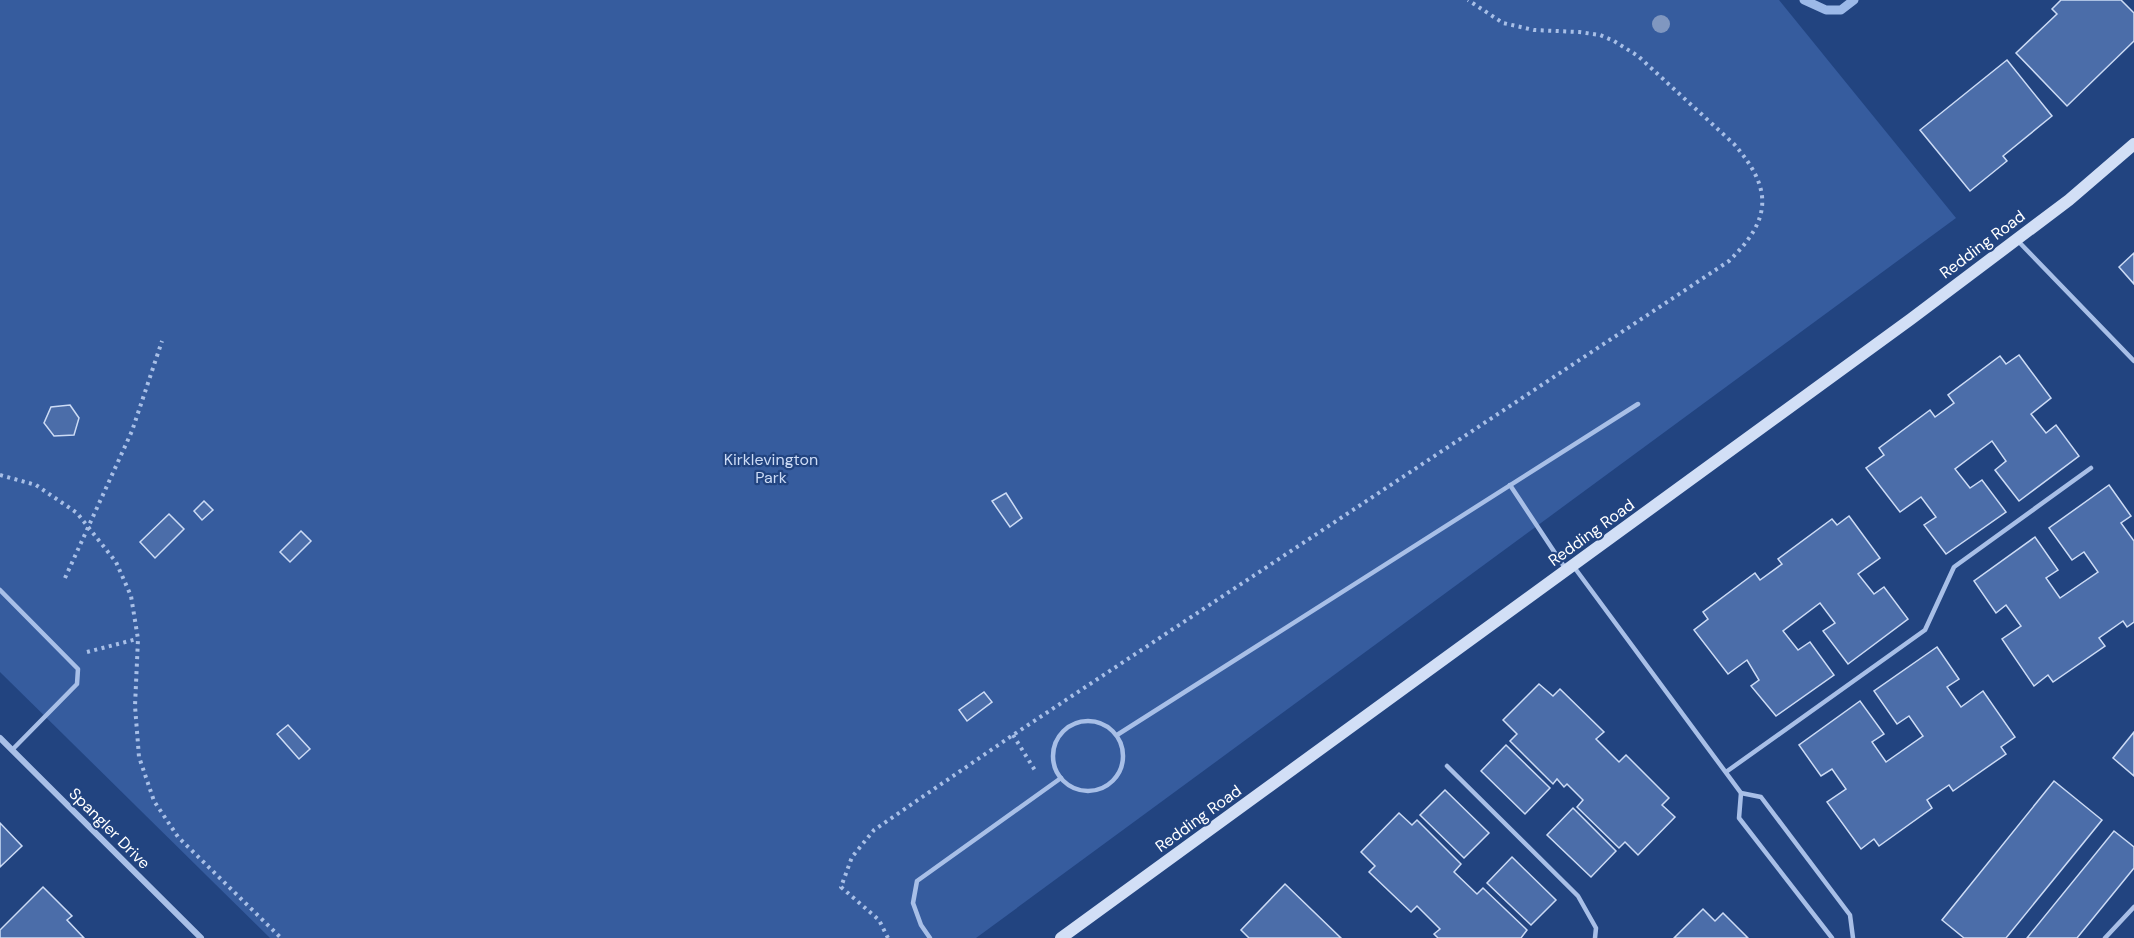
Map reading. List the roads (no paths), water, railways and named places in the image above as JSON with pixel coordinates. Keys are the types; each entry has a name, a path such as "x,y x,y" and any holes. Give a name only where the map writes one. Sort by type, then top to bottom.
{"street":[{"name":"Redding Road","path":"1061,938 1901,326 2069,201 2134,144"},
{"name":"Spangler Drive","path":"0,738 201,938"}],"lane":[{"path":"2016,239 2134,360"},
{"path":"1117,735 1638,404"},
{"path":"1726,772 1925,630 1954,567 2091,468"},
{"path":"1510,485 1569,567 1741,793 1739,818 1832,938"},
{"path":"0,590 78,669 78,684 12,750"},
{"path":"1094,721 1106,726 1117,735 1122,747 1123,761 1119,774 1110,784 1097,790 1084,791 1071,787 1061,778 1054,765 1054,752 1058,738 1067,728 1080,722 1094,721"},
{"path":"1447,766 1578,896 1596,928 1595,938"},
{"path":"930,938 921,925 913,903 917,881 1061,778"},
{"path":"1741,793 1761,797 1850,915 1853,938"},
{"path":"2105,938 2134,907"}],"waterway":[{"path":"1804,0 1826,10 1841,10 1854,0"}],"park label":[{"name":"Kirklevington Park","path":"771,468"}]}
